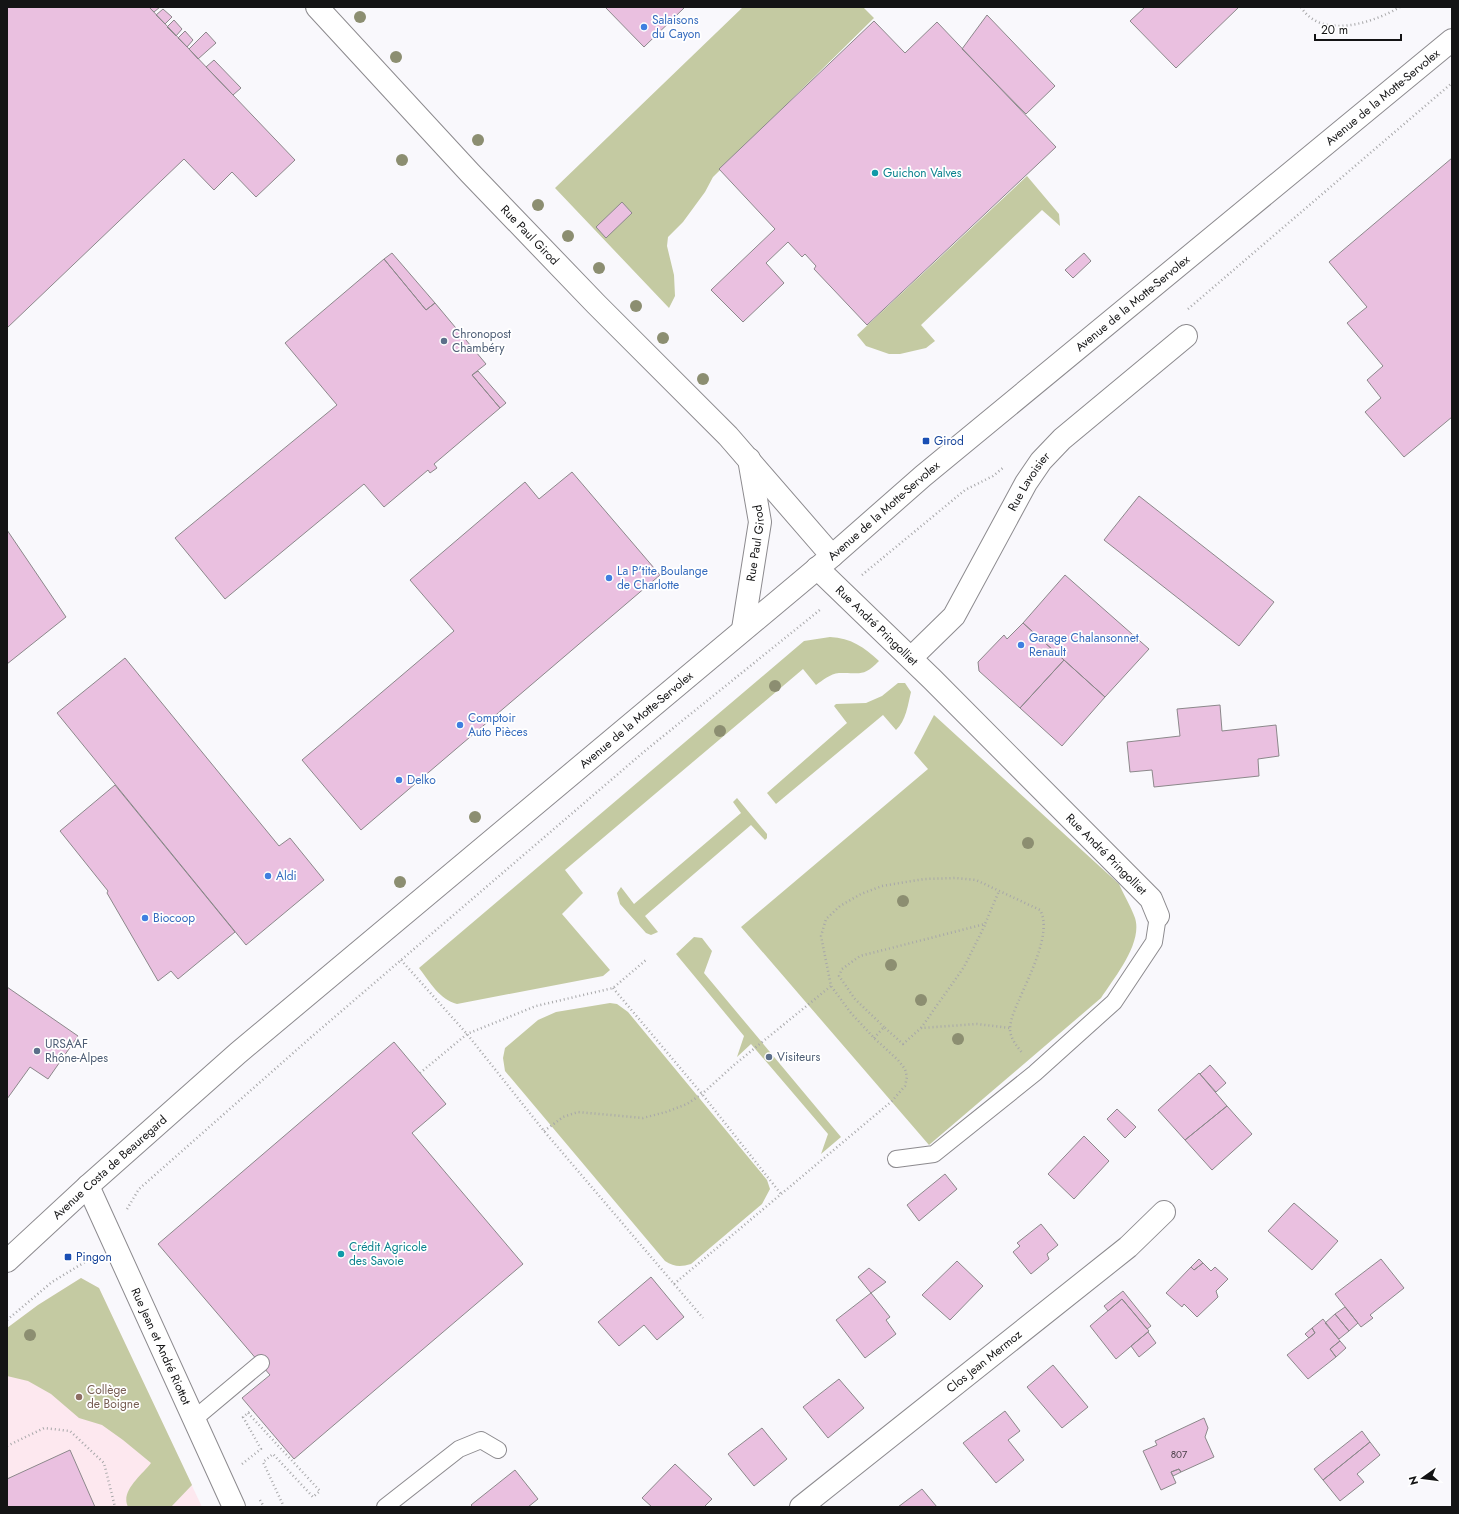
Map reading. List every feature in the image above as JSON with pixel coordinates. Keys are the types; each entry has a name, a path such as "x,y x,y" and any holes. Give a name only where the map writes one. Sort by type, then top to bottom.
{"street":[{"name":"Rue Paul Girod","path":"317,7 470,173 596,304 748,458 825,562"},
{"name":"Avenue de la Motte-Servolex","path":"213,1075 743,628 825,562 929,471 1452,40"},
{"name":"Rue Lavoisier","path":"910,658 954,616 1026,483 1041,461 1062,439 1186,336"},
{"name":"Rue Paul Girod","path":"743,628 760,522 748,458"},
{"name":"Rue André Pringolliet","path":"825,562 841,593 910,658 1151,899 1158,916"},
{"name":"Avenue Costa de Beauregard","path":"7,1261 88,1186 213,1075"},
{"name":"Rue Jean et André Riottot","path":"88,1186 234,1507"},
{"name":"Clos Jean Mermoz","path":"801,1507 1128,1247 1164,1212"}],"lane":[{"name":"Rue André Pringolliet","path":"896,1159 934,1154 1036,1073 1114,1002 1154,942 1158,916"},
{"path":"194,1419 260,1363"},
{"path":"385,1507 459,1449 481,1440 498,1450"}],"path":[{"path":"1301,7 1307,16 1328,26 1352,25 1383,17 1400,7"},
{"path":"1186,312 1452,83"},
{"path":"7,1320 52,1282 85,1262 110,1236 139,1189 401,960 646,750 841,593 965,490 993,476 1007,464"},
{"path":"674,1284 892,1100 905,1086 907,1077 905,1069 898,1060 874,1038 851,1013 831,986 821,936 826,919 840,906 861,894 882,886 924,879 956,878 976,880 1040,910 1044,917 1045,929 1035,962 1014,1012 1010,1028 1013,1040 1036,1073"},
{"path":"985,924 860,956 842,970 839,976 854,999 903,1044 921,1028 964,966 985,924 1000,891"},
{"path":"401,960 467,1034 544,1131 703,1318"},
{"path":"420,1073 467,1034 536,1006 613,988 646,960"},
{"path":"544,1131 563,1117 578,1112 643,1118 666,1112 687,1104 702,1094 762,1042 831,986"},
{"path":"613,988 702,1094 781,1194"},
{"path":"921,1028 977,1024 1010,1028"},
{"path":"874,1038 884,1027"},
{"path":"252,1410 243,1417 261,1449"},
{"path":"248,1413 320,1491 313,1497 273,1454 263,1462 284,1507"},
{"path":"7,1446 44,1428 70,1431 104,1463 115,1507"}],"shaded area":[{"name":"Collège de Boigne","path":"81,1278 99,1288 202,1507 7,1507 7,1328 38,1305"}],"green space":[{"path":"743,7 863,7 874,18 713,177 705,192 683,222 668,237 667,246 674,275 675,296 669,308 555,188"},
{"path":"1027,176 1059,214 1060,226 1042,210 921,325 935,341 926,348 900,354 889,354 866,346 857,335"},
{"path":"830,637 851,641 868,651 879,661 865,672 839,673 816,685 803,669 565,870 583,893 562,914 610,970 603,976 457,1004 445,999 435,989 419,968 804,641"},
{"path":"898,683 905,683 911,692 908,707 902,722 896,730 883,715 776,804 767,793 847,723 834,706 836,704 866,703 882,696"},
{"path":"934,715 1119,884 1135,918 1136,928 1135,938 1126,960 1101,998 929,1145 741,927 928,769 914,753"},
{"path":"737,798 767,834 767,838 765,840 751,825 645,916 658,932 651,935 646,933 620,904 617,893 621,887 634,904 741,813 733,802"},
{"path":"694,937 702,938 712,951 704,973 841,1137 821,1154 828,1134 751,1044 737,1057 744,1036 676,954"},
{"path":"610,1003 617,1004 628,1012 767,1180 770,1189 762,1204 691,1264 678,1266 665,1261 505,1071 503,1058 505,1048 538,1020 556,1012"},
{"path":"81,1278 99,1288 192,1485 171,1507 128,1507 126,1501 129,1489 151,1463 102,1425 79,1418 51,1394 28,1381 7,1376 7,1328 38,1305"}],"building":[{"path":"7,7 149,7 295,160 256,197 232,172 214,190 184,159 7,328"},
{"path":"149,7 160,7 154,12"},
{"name":"Salaisons du Cayon","path":"605,7 685,7 644,47"},
{"path":"1145,7 1239,7 1176,68 1130,21"},
{"path":"163,9 172,17 165,24 156,15"},
{"path":"987,15 1055,86 1026,114 962,49"},
{"path":"174,20 182,29 176,36 167,27"},
{"name":"Guichon Valves","path":"874,21 905,53 937,22 1056,147 867,325 814,269 816,266 805,254 802,257 788,242 766,263 784,283 743,322 711,290 775,229 719,169"},
{"path":"185,31 193,40 187,47 178,38"},
{"path":"206,32 216,43 198,59 189,49"},
{"path":"214,60 241,88 233,95 206,67"},
{"path":"1452,158 1452,417 1404,457 1365,412 1381,398 1367,380 1383,366 1347,323 1367,307 1329,262"},
{"path":"622,202 632,213 606,238 596,227"},
{"path":"392,253 435,303 426,310 384,259"},
{"path":"1084,253 1091,261 1073,278 1065,270"},
{"path":"384,259 426,310 435,303 486,364 472,375 500,408 434,464 437,468 430,473 428,470 384,507 364,484 225,599 175,538 337,405 285,343"},
{"path":"478,371 506,403 500,408 472,375"},
{"path":"572,472 660,575 361,830 302,760 454,631 410,580 525,482 539,499"},
{"path":"1139,496 1274,602 1239,646 1104,540"},
{"path":"7,530 66,617 7,664"},
{"path":"1065,575 1149,649 1105,697 1023,623"},
{"path":"1023,623 1064,660 1020,708 979,671 978,662 1004,635 1007,639"},
{"path":"125,658 279,846 290,838 324,880 246,945 57,713"},
{"path":"1064,660 1105,697 1062,746 1020,708"},
{"path":"1220,705 1222,731 1276,725 1279,756 1258,759 1259,776 1154,787 1152,770 1130,772 1127,742 1180,736 1177,709"},
{"path":"115,785 235,932 178,979 171,971 158,981 107,893 108,891 60,831"},
{"name":"URSAAF Rhône-Alpes","path":"7,987 78,1036 48,1079 30,1067 7,1099"},
{"name":"Crédit Agricole des Savoie","path":"394,1042 446,1104 412,1133 523,1264 294,1459 242,1398 270,1375 158,1244"},
{"path":"1210,1065 1226,1083 1216,1092 1200,1074"},
{"path":"1199,1073 1227,1106 1185,1140 1158,1110"},
{"path":"1227,1106 1252,1134 1212,1170 1185,1140"},
{"path":"1117,1109 1136,1127 1125,1138 1107,1119"},
{"path":"1084,1136 1109,1161 1074,1199 1048,1174"},
{"path":"945,1174 957,1189 919,1221 907,1205"},
{"path":"1294,1203 1338,1241 1312,1270 1268,1231"},
{"path":"1041,1224 1058,1245 1047,1254 1049,1259 1031,1274 1013,1252 1020,1246 1017,1243"},
{"path":"1199,1259 1203,1263 1194,1270 1191,1267"},
{"path":"1381,1259 1404,1288 1370,1315 1373,1318 1361,1327 1335,1294"},
{"path":"957,1261 983,1286 950,1320 922,1295"},
{"path":"1203,1263 1211,1271 1215,1267 1228,1279 1216,1291 1218,1297 1197,1317 1184,1304 1182,1307 1166,1293 1191,1267 1194,1270"},
{"path":"869,1268 886,1282 871,1293 858,1277"},
{"path":"651,1277 684,1317 657,1340 644,1325 619,1346 598,1322"},
{"path":"1123,1291 1151,1326 1147,1329 1122,1299 1108,1311 1104,1306"},
{"path":"871,1293 890,1317 886,1320 896,1334 865,1358 836,1320"},
{"path":"1122,1299 1149,1331 1116,1359 1090,1326"},
{"path":"1345,1307 1358,1323 1349,1331 1335,1314"},
{"path":"1335,1314 1349,1331 1339,1339 1325,1323"},
{"path":"1323,1319 1340,1341 1330,1349 1336,1357 1308,1379 1287,1355 1315,1333 1312,1328"},
{"path":"1312,1328 1315,1333 1309,1338 1305,1334"},
{"path":"1148,1332 1156,1343 1139,1357 1131,1346"},
{"path":"1340,1341 1346,1348 1336,1357 1330,1349"},
{"path":"1053,1365 1088,1407 1062,1428 1027,1387"},
{"path":"839,1379 864,1408 828,1438 803,1407"},
{"path":"1005,1411 1020,1431 1008,1440 1024,1460 996,1483 963,1443"},
{"path":"1204,1418 1208,1428 1205,1437 1214,1457 1181,1472 1179,1469 1171,1472 1176,1483 1161,1490 1143,1451 1157,1445 1155,1441"},
{"path":"762,1428 787,1459 754,1486 728,1454"},
{"path":"1362,1431 1370,1442 1323,1480 1314,1469"},
{"path":"1370,1442 1380,1455 1357,1474 1364,1482 1340,1501 1323,1480"},
{"path":"70,1450 95,1507 7,1507 7,1479"},
{"path":"675,1464 712,1499 704,1507 652,1507 642,1498"},
{"path":"1179,1469 1181,1472 1173,1476 1171,1472"},
{"path":"515,1470 538,1499 528,1507 473,1507 471,1505"},
{"path":"922,1489 937,1507 898,1507"}],"place":[{"name":"Salaisons du Cayon","path":"644,27"},
{"name":"Guichon Valves","path":"875,173"},
{"name":"Chronopost Chambéry","path":"444,341"},
{"name":"Girod","path":"926,441"},
{"name":"La P'tite Boulange de Charlotte","path":"609,578"},
{"name":"Garage Chalansonnet Renault","path":"1021,645"},
{"name":"Comptoir Auto Pièces","path":"460,725"},
{"name":"Delko","path":"399,780"},
{"name":"Aldi","path":"268,876"},
{"name":"Biocoop","path":"145,918"},
{"name":"URSAAF Rhône-Alpes","path":"37,1051"},
{"name":"Visiteurs","path":"769,1057"},
{"name":"Crédit Agricole des Savoie","path":"341,1254"},
{"name":"Pingon","path":"68,1257"},
{"name":"Collège de Boigne","path":"79,1397"}]}
